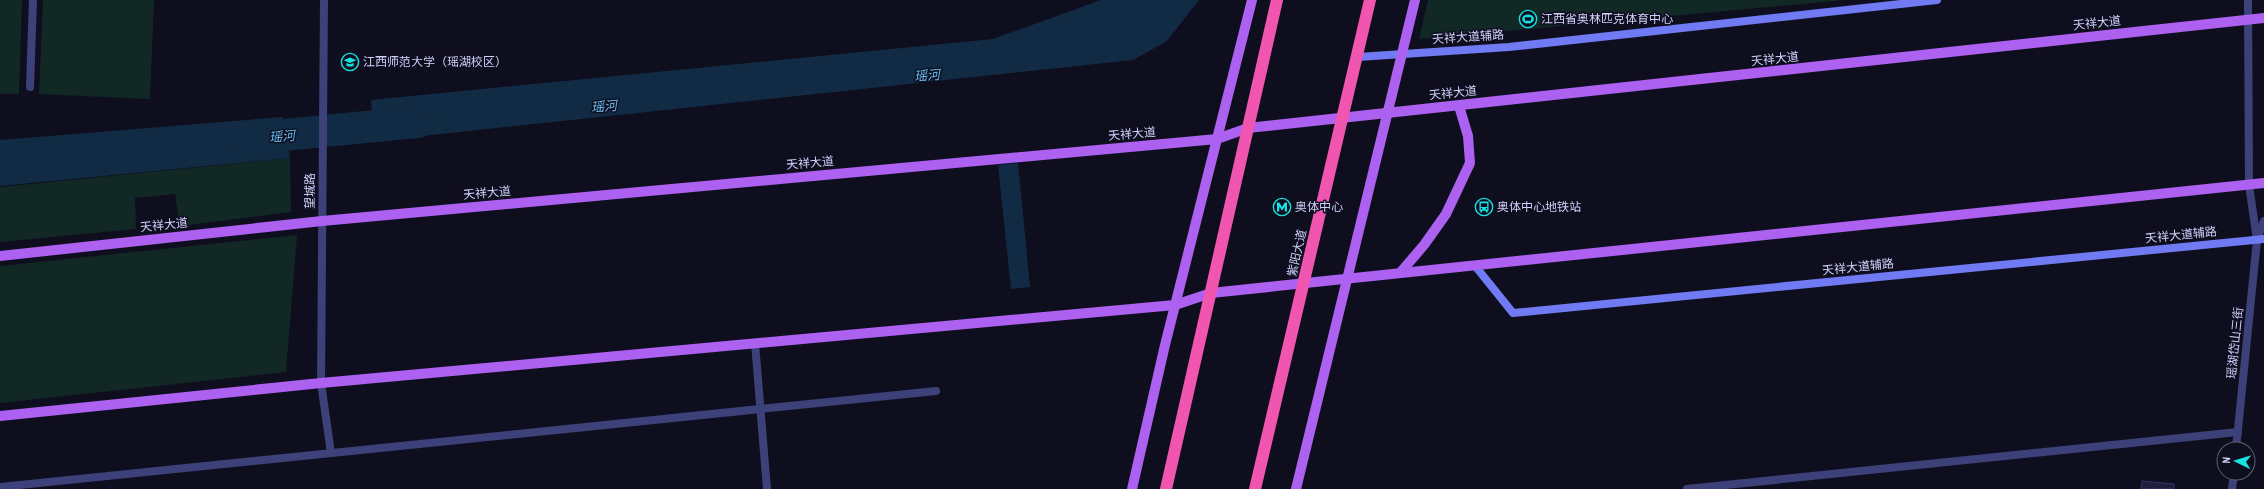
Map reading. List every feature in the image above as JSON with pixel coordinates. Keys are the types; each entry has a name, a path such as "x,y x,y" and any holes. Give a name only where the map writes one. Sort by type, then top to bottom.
{"highway":[{"path":"1166,489 1277,0"},
{"name":"紫阳大道","path":"1255,489 1344,118 1370,0"}],"main road":[{"path":"1132,489 1175,305 1252,0"},
{"path":"1296,489 1414,0"},
{"name":"天祥大道辅路","path":"1358,57 1517,46 1937,0"},
{"name":"天祥大道","path":"0,256 322,221 1217,139 1248,128 2264,18"},
{"path":"1400,273 1424,245 1446,214 1470,163 1468,136 1459,106"},
{"path":"0,416 321,383 1175,305 1210,293 1347,280 1400,273 1476,267 2264,183"},
{"name":"天祥大道辅路","path":"1476,267 1514,312 2260,239"}],"street":[{"path":"30,87 33,0"},
{"name":"望城路","path":"324,0 321,383 331,453"},
{"path":"2248,0 2249,185 2260,239"},
{"path":"2260,239 2264,221"},
{"name":"瑶湖岱山三街","path":"2237,441 2260,239"},
{"path":"755,343 767,489"},
{"path":"0,487 936,391"},
{"path":"1687,489 2238,432"}],"green space":[{"path":"0,0 22,0 19,94 0,94"},
{"path":"43,0 154,0 150,99 39,94"},
{"name":"江西省奥林匹克体育中心","path":"1428,0 1845,0 1419,39"},
{"path":"290,158 291,212 180,226 175,194 135,198 136,229 0,242 0,187"},
{"path":"297,235 286,372 0,403 0,266"}],"water":[{"path":"1101,0 1199,0 1167,41 1133,60 375,141 371,100 993,39"},
{"path":"283,117 290,158 0,186 0,140"},
{"path":"1018,163 1030,287 1011,289 998,165"}],"building":[{"path":"2142,481 2174,484 2174,489 2141,489"}],"waterway":[{"name":"瑶河","path":"242,139 417,122"}],"place":[{"name":"江西省奥林匹克体育中心","path":"1528,19"},
{"name":"江西师范大学（瑶湖校区）","path":"350,62"},
{"name":"奥体中心","path":"1282,207"},
{"name":"奥体中心地铁站","path":"1484,207"}]}
